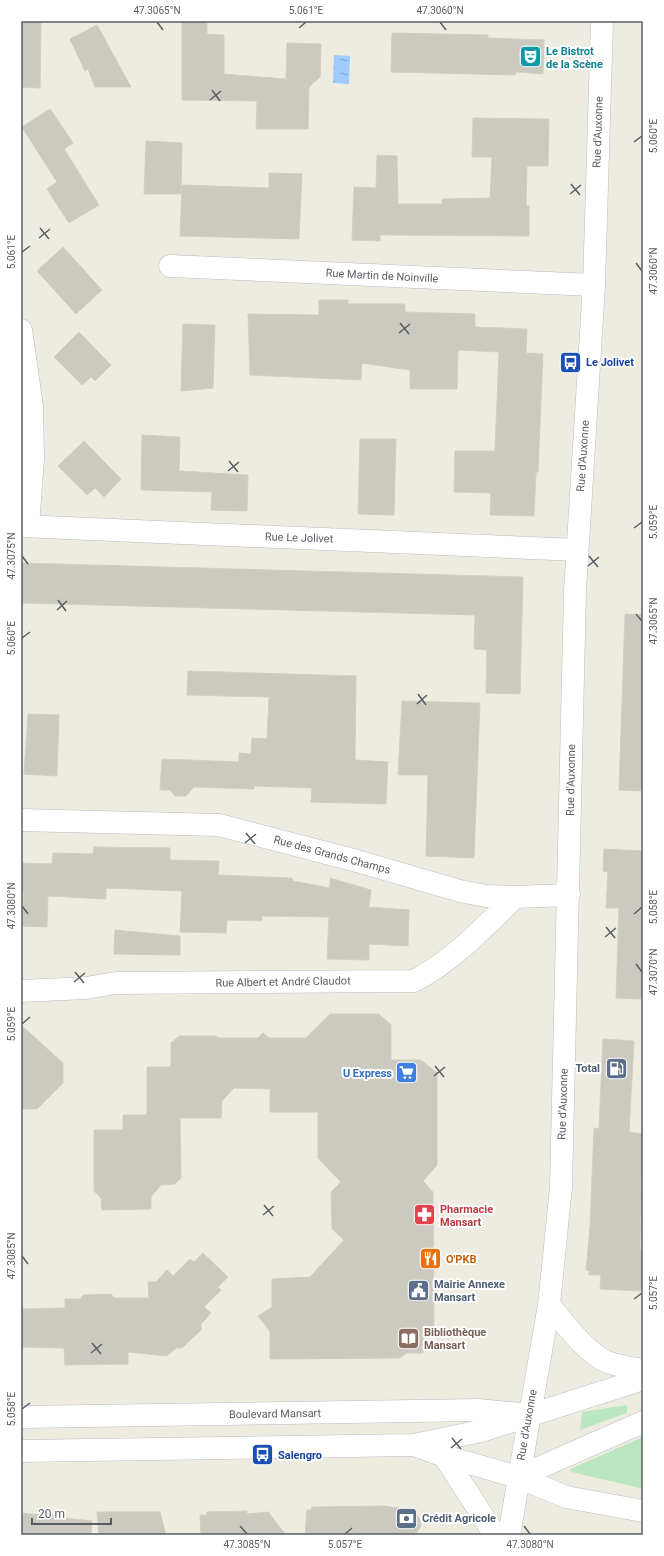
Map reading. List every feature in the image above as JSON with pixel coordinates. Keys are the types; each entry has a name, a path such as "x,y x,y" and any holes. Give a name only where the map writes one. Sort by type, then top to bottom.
{"main road":[{"name":"Rue d'Auxonne","path":"508,1535 549,1305 561,1187 577,550 594,285 602,21"},
{"name":"Rue Martin de Noinville","path":"170,266 594,285"},
{"path":"21,330 32,406 33,460 25,526"},
{"name":"Rue Le Jolivet","path":"25,526 577,550"},
{"name":"Rue des Grands Champs","path":"21,820 219,825 357,861 460,891 486,896 515,897 569,895"},
{"name":"Rue Albert et André Claudot","path":"21,991 86,988 116,983 414,981 432,972 472,938 515,897"},
{"path":"549,1305 587,1347 605,1361 625,1367 643,1370"},
{"path":"21,1450 414,1444 481,1431 530,1414 643,1379"},
{"name":"Boulevard Mansart","path":"21,1417 478,1410 530,1414"},
{"path":"518,1477 643,1422"},
{"path":"414,1444 444,1456 518,1477 566,1497 643,1511"},
{"path":"444,1456 494,1535"}],"green space":[{"path":"627,1405 627,1413 580,1430 582,1412"},
{"path":"643,1437 643,1489 572,1472 570,1469"}],"water":[{"path":"334,55 350,56 349,84 333,83"}],"building":[{"path":"21,21 41,21 40,88 21,87"},
{"path":"182,21 207,21 207,34 224,35 224,74 286,79 287,43 321,44 320,77 309,87 308,129 256,129 257,101 182,100"},
{"path":"97,25 131,87 95,87 88,69 85,71 70,39"},
{"path":"392,33 488,35 488,38 544,40 543,74 516,72 515,75 391,72"},
{"path":"50,109 73,143 64,149 99,205 69,223 47,189 57,182 22,127"},
{"path":"473,118 549,119 548,166 527,166 526,206 529,206 529,236 380,235 380,241 352,240 354,187 376,188 377,155 397,156 398,204 442,204 442,199 490,198 492,157 472,157"},
{"path":"146,141 182,143 181,194 144,194"},
{"path":"269,173 302,174 299,239 180,236 182,185 269,188"},
{"path":"63,247 102,290 76,314 37,271"},
{"path":"319,300 348,300 348,304 405,304 405,312 475,314 475,327 527,329 526,353 543,354 538,472 536,472 534,516 490,515 491,493 454,492 455,451 495,451 499,352 458,350 457,389 410,389 410,370 362,363 361,380 250,375 248,314 319,315"},
{"path":"183,324 215,325 213,388 181,391"},
{"path":"79,332 111,365 95,381 91,377 82,385 54,357"},
{"path":"142,435 180,437 179,471 248,475 247,511 211,510 212,492 141,490"},
{"path":"360,439 396,439 394,515 358,514"},
{"path":"84,441 121,479 104,497 95,488 87,495 58,466"},
{"path":"21,563 523,577 520,694 486,693 487,650 474,649 475,615 21,603"},
{"path":"625,614 643,615 643,791 619,790"},
{"path":"188,671 356,676 355,760 388,762 386,804 311,802 312,788 254,786 254,789 194,787 186,796 175,796 170,790 160,790 162,759 239,762 239,753 251,754 252,738 267,739 269,697 187,695"},
{"path":"402,701 480,703 474,858 426,856 428,775 398,775"},
{"path":"28,714 59,715 57,776 24,774"},
{"path":"94,847 170,848 170,860 219,861 218,875 292,878 293,881 330,888 330,878 371,890 369,907 409,910 408,946 369,944 369,960 327,959 329,917 262,916 262,921 227,920 226,933 180,932 182,891 106,888 106,899 48,896 47,927 22,926 24,893 21,893 21,863 52,864 53,853 93,854"},
{"path":"604,849 643,851 643,999 616,998 619,908 606,908 608,872 603,871"},
{"path":"115,930 180,936 180,955 114,954"},
{"path":"330,1014 379,1014 391,1025 391,1060 421,1060 437,1073 437,1165 423,1181 433,1192 434,1326 424,1338 423,1353 407,1353 400,1358 270,1359 270,1331 258,1316 272,1307 272,1279 310,1277 344,1240 332,1229 331,1192 341,1182 318,1158 318,1112 270,1112 270,1089 234,1088 222,1101 221,1118 180,1118 181,1178 175,1184 161,1185 151,1197 151,1209 102,1210 101,1198 94,1191 94,1130 123,1130 123,1115 147,1115 147,1067 171,1067 171,1043 179,1036 258,1038 263,1033 269,1038 306,1038"},
{"path":"21,1025 63,1063 63,1083 37,1109 21,1109"},
{"path":"603,1039 634,1041 629,1132 643,1134 640,1249 643,1250 643,1291 600,1289 601,1275 589,1275 589,1271 586,1270 590,1227 594,1128 599,1129"},
{"path":"203,1253 228,1277 218,1287 221,1290 204,1307 211,1313 201,1324 201,1330 182,1348 176,1348 167,1356 128,1352 128,1364 65,1365 64,1348 21,1347 21,1309 65,1308 65,1299 80,1299 83,1295 111,1294 114,1298 149,1298 148,1282 156,1282 167,1270 173,1276 190,1259 194,1262"},
{"path":"385,1506 404,1509 417,1515 420,1519 421,1526 415,1535 305,1535 307,1510 311,1510 312,1507"},
{"path":"247,1511 247,1514 268,1512 286,1535 201,1535 200,1515 206,1515 207,1512"},
{"path":"97,1512 160,1512 166,1535 99,1535"},
{"path":"21,1513 42,1515 51,1513 55,1517 92,1521 91,1535 21,1535"}],"place":[{"name":"Le Bistrot de la Scène","path":"530,57"},
{"name":"Le Jolivet","path":"570,362"},
{"name":"Total","path":"616,1068"},
{"name":"U Express","path":"407,1073"},
{"name":"Pharmacie Mansart","path":"424,1215"},
{"name":"O'PKB","path":"430,1259"},
{"name":"Mairie Annexe Mansart","path":"418,1290"},
{"name":"Bibliothèque Mansart","path":"408,1338"},
{"name":"Salengro","path":"262,1455"},
{"name":"Crédit Agricole","path":"406,1518"}]}
